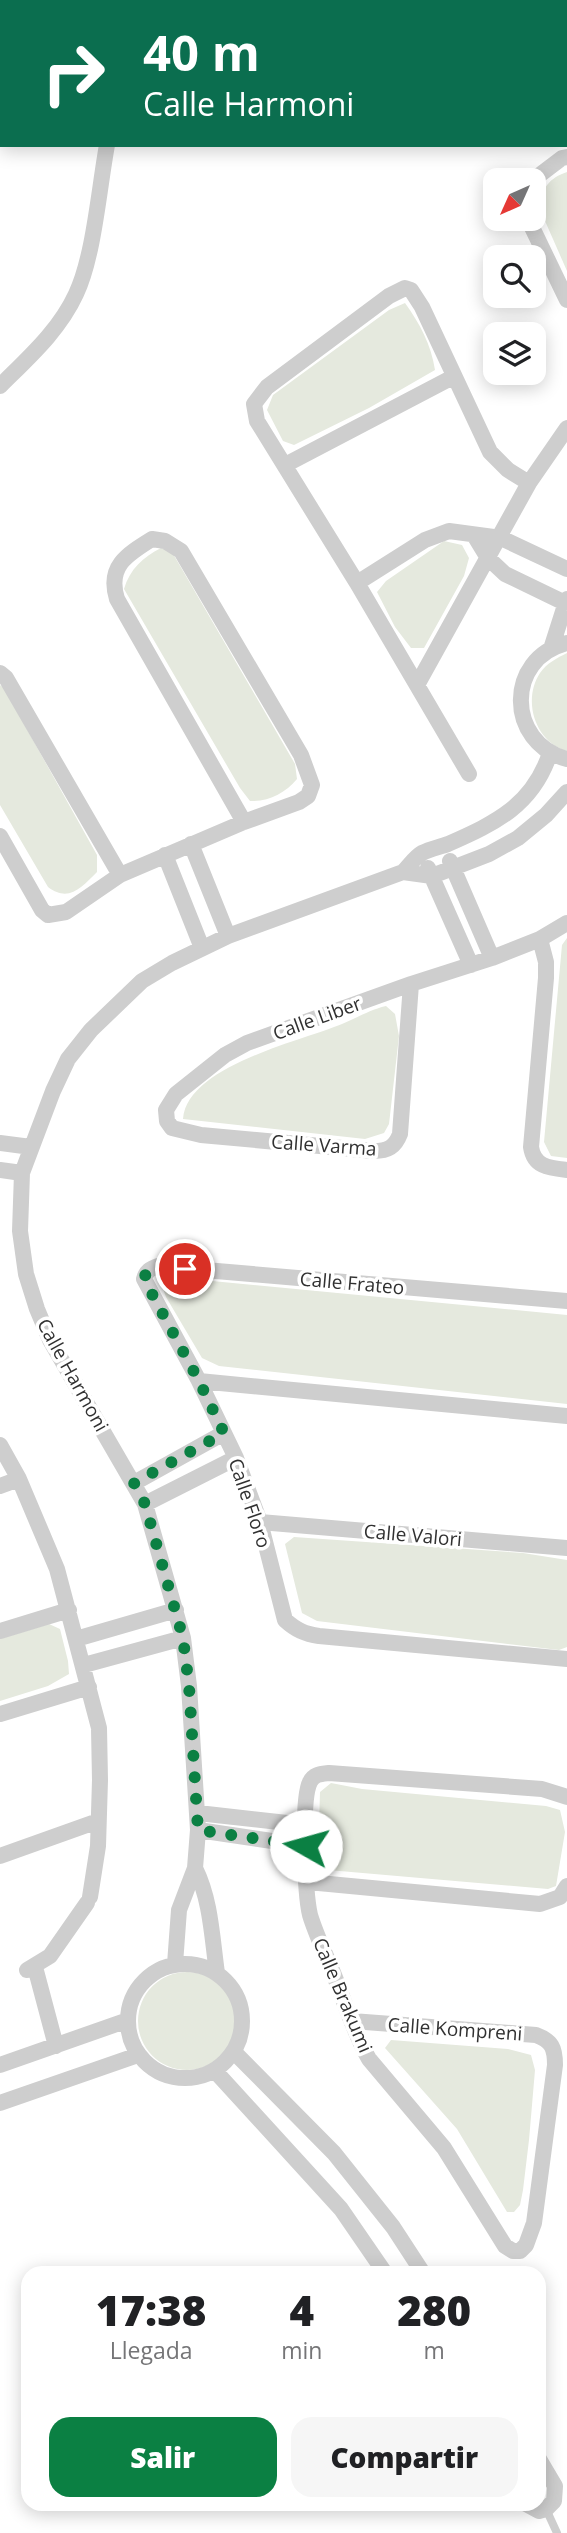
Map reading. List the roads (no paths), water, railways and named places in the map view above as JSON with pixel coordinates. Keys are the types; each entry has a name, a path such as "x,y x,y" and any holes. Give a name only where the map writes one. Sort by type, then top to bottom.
{"street":[{"path":"0,386 40,347 76,294 86,265 107,147"},
{"path":"546,170 567,157"},
{"path":"534,231 567,300"},
{"path":"469,774 357,583 257,421 254,404 267,387 405,288 417,297 490,452 508,470 529,483"},
{"path":"285,465 453,377"},
{"path":"417,685 501,538 529,483 567,428"},
{"path":"357,583 425,540 449,531 501,538 567,569"},
{"path":"474,535 488,558 505,574 566,601 551,649"},
{"path":"0,836 35,901 48,915 66,912 120,875 308,796 312,785 309,772 181,551 165,541 152,539 130,554 116,571 112,583 117,599 244,822"},
{"path":"567,643 551,649 531,667 521,692 521,706 529,731 550,753 567,760"},
{"path":"0,673 6,678 120,875"},
{"name":"Calle Harmoni","path":"174,1964 178,1910 195,1868 198,1830 189,1686 183,1638 145,1504 50,1340 37,1309 26,1274 20,1231 22,1173 68,1059 91,1030 142,981 228,936 402,872 421,853 486,826 529,795 544,771 550,753"},
{"name":"Calle Harmoni","path":"402,872 432,876 489,854 519,838 547,815 567,792"},
{"path":"191,845 228,936"},
{"path":"443,846 492,958"},
{"path":"421,853 471,965"},
{"path":"165,855 202,948"},
{"name":"Calle Liber","path":"176,1094 207,1067 247,1043 492,958 540,939 567,923"},
{"path":"540,939 546,962 546,978 532,1156 546,1168 567,1170"},
{"name":"Calle Varma","path":"176,1094 166,1110 167,1121 172,1128 181,1132 374,1151 391,1148 398,1141 400,1134 411,984"},
{"path":"0,1143 31,1147"},
{"path":"0,1170 22,1173"},
{"name":"Calle Frateo","path":"144,1279 145,1273 158,1266 567,1301"},
{"name":"Calle Floro","path":"144,1279 199,1381 236,1458 260,1522 285,1620 306,1634 319,1636 567,1659"},
{"path":"199,1381 567,1416"},
{"path":"134,1483 224,1433"},
{"path":"0,1446 19,1479 57,1569 99,1728 98,1846 89,1900 57,1947 31,1969 56,2046"},
{"path":"145,1504 236,1458"},
{"path":"0,1486 19,1479"},
{"name":"Calle Valori","path":"260,1522 567,1548"},
{"path":"0,1631 69,1610"},
{"path":"76,1639 176,1610"},
{"path":"84,1665 183,1638"},
{"path":"0,1714 89,1687"},
{"name":"Calle Brakumi","path":"520,2251 513,2251 505,2246 444,2148 369,2059 310,1915 306,1846 308,1790 310,1782 320,1774 542,1789 567,1797"},
{"path":"198,1813 306,1825"},
{"path":"0,1856 98,1821"},
{"path":"198,1830 306,1846"},
{"name":"Calle Harmoni","path":"195,1868 207,1904 217,1973"},
{"path":"307,1882 540,1903 560,1897 567,1886"},
{"path":"174,1964 197,1964 217,1973 233,1989 242,2009 243,2031 234,2052 215,2071 195,2078 174,2078 154,2069 138,2054 130,2038 130,2005 136,1990 160,1969 174,1964"},
{"path":"0,2066 128,2021"},
{"name":"Calle Kompreni","path":"352,2021 536,2035 551,2044 555,2050 555,2065 534,2223 526,2245 520,2251"},
{"path":"234,2052 334,2153 393,2227 419,2266"},
{"path":"0,2103 138,2054"},
{"path":"215,2071 341,2209 380,2266"},
{"path":"546,2470 556,2493 554,2501 546,2509"}],"lane":[{"path":"546,2509 557,2533"}]}
